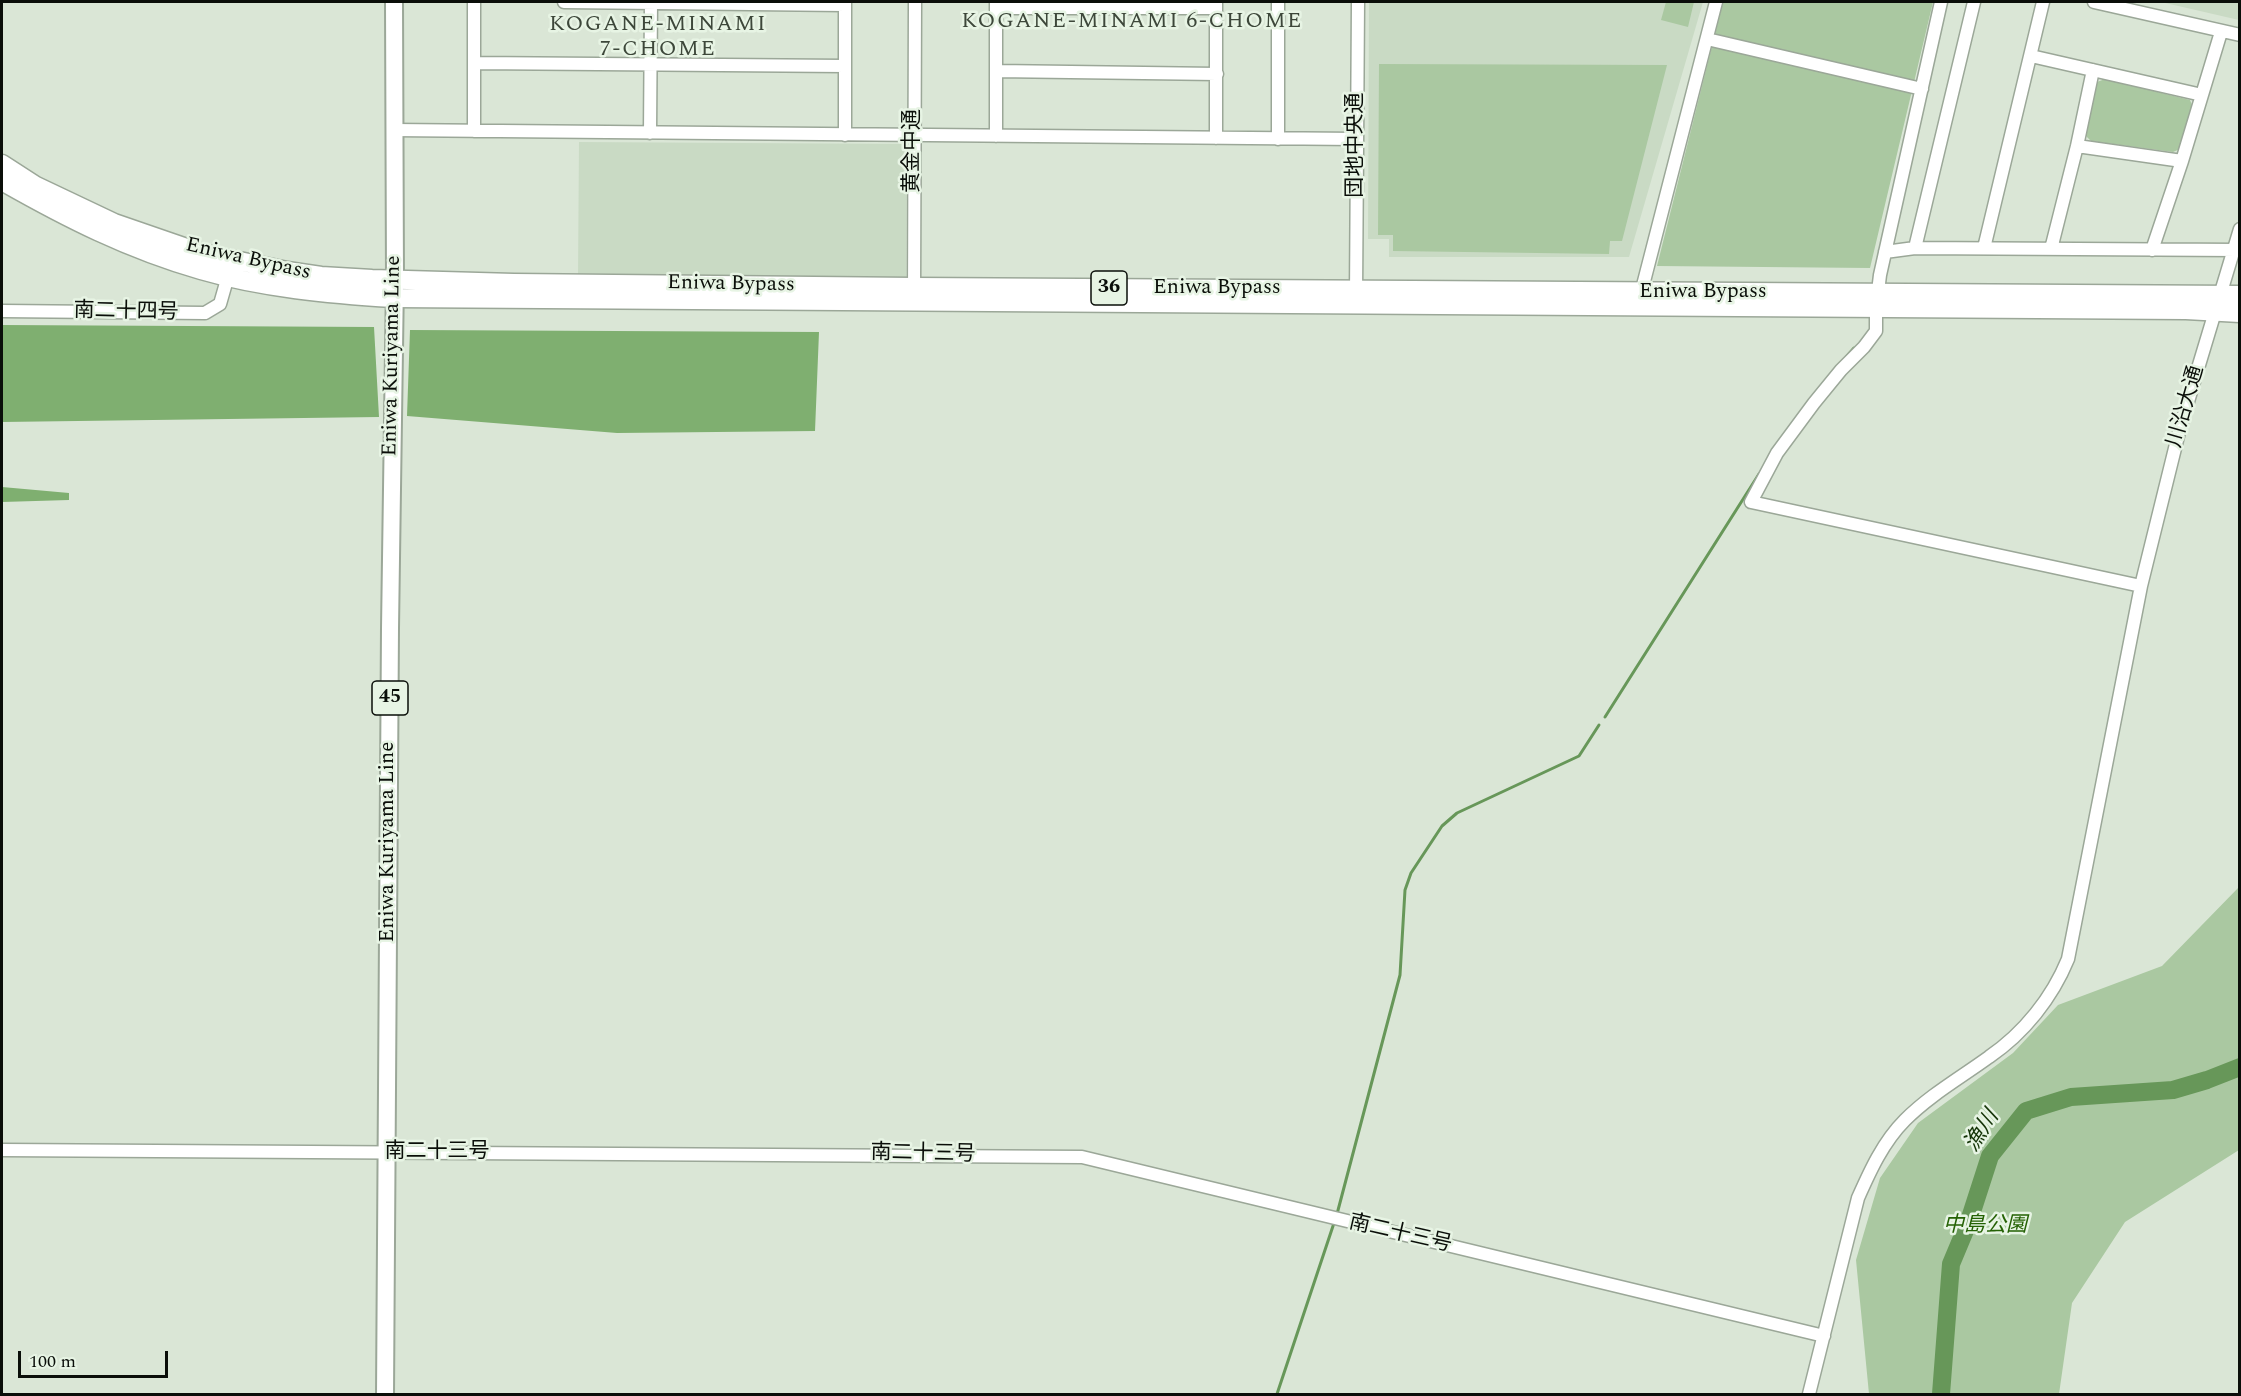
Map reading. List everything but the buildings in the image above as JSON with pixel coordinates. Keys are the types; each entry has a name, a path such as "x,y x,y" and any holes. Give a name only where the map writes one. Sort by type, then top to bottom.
{"highway":[{"name":"Eniwa Bypass","path":"2,164 36,186 114,223 201,252 276,269 321,276 514,284 914,294"},
{"name":"Eniwa Bypass","path":"2,181 65,217 143,251 202,270 321,293 394,298 914,294 1876,300 2240,295"},
{"name":"Eniwa Bypass","path":"1356,297 1641,293 2240,313"}],"main road":[{"name":"Eniwa Kuriyama Line","path":"385,1395 395,280 394,2"}],"street":[{"path":"474,2 474,131"},
{"path":"564,2 845,3 845,135"},
{"path":"650,133 651,2"},
{"name":"黄金中通","path":"914,294 915,2"},
{"path":"1278,2 1278,139"},
{"name":"団地中央通","path":"1356,297 1358,2"},
{"path":"1641,293 1716,2"},
{"path":"1941,2 1885,252 1876,300 1876,331 1814,403 1777,453 1751,502 2141,586"},
{"path":"1915,248 1974,2"},
{"path":"1984,248 2043,2"},
{"path":"2094,2 2240,35"},
{"path":"996,136 996,5 1216,5 1216,138"},
{"path":"2152,250 2221,32"},
{"path":"1707,39 1922,89"},
{"path":"2031,56 2202,95"},
{"path":"475,63 845,66"},
{"path":"2050,249 2077,146 2093,70"},
{"path":"997,71 1217,74"},
{"path":"393,130 1357,139"},
{"path":"2077,146 2182,160"},
{"name":"川沿大通","path":"1809,1395 1858,1198 1885,1145 1903,1122 1925,1101 2010,1040 2051,993 2063,970 2072,944 2141,586 2180,428 2236,250 2240,229"},
{"path":"1885,252 1915,248 2236,250"},
{"name":"南二十四号","path":"2,311 206,313 220,304 228,276"},
{"name":"南二十三号","path":"2,1150 1082,1157 1824,1336"}],"shaded area":[{"path":"1369,2 1703,2 1629,257 1389,257 1389,239 1368,239"},
{"path":"2161,2 2239,2 2239,20"},
{"path":"579,142 907,144 906,278 578,276"}],"green space":[{"path":"1666,2 1694,2 1688,27 1661,20"},
{"path":"1723,2 1933,2 1870,268 1657,266"},
{"path":"1379,64 1667,65 1622,241 1610,241 1609,254 1393,251 1393,235 1378,235"},
{"path":"2105,79 2190,100 2192,105 2180,149 2173,152 2091,141 2086,136 2097,82"},
{"path":"2,325 374,327 379,417 2,422"},
{"path":"410,330 819,332 815,431 617,433 407,416"},
{"path":"2,487 69,493 69,500 2,502"},
{"name":"中島公園","path":"2239,887 2239,1150 2125,1222 2072,1303 2059,1394 1869,1394 1856,1260 1880,1178 1918,1123 2013,1053 2058,1005 2162,966"}],"waterway":[{"path":"1847,356 1854,348"},
{"path":"1605,717 1759,474"},
{"path":"1337,1214 1400,975 1405,890 1411,873 1442,826 1457,813 1579,756 1599,725"},
{"name":"漁川","path":"1941,1394 1951,1264 1969,1221 1990,1156 2026,1111 2071,1097 2173,1090 2240,1067"},
{"path":"1277,1394 1335,1220"}],"district":[{"name":"KOGANE-MINAMI 6-CHOME","path":"1132,23"},
{"name":"KOGANE-MINAMI 7-CHOME","path":"658,38"}]}
